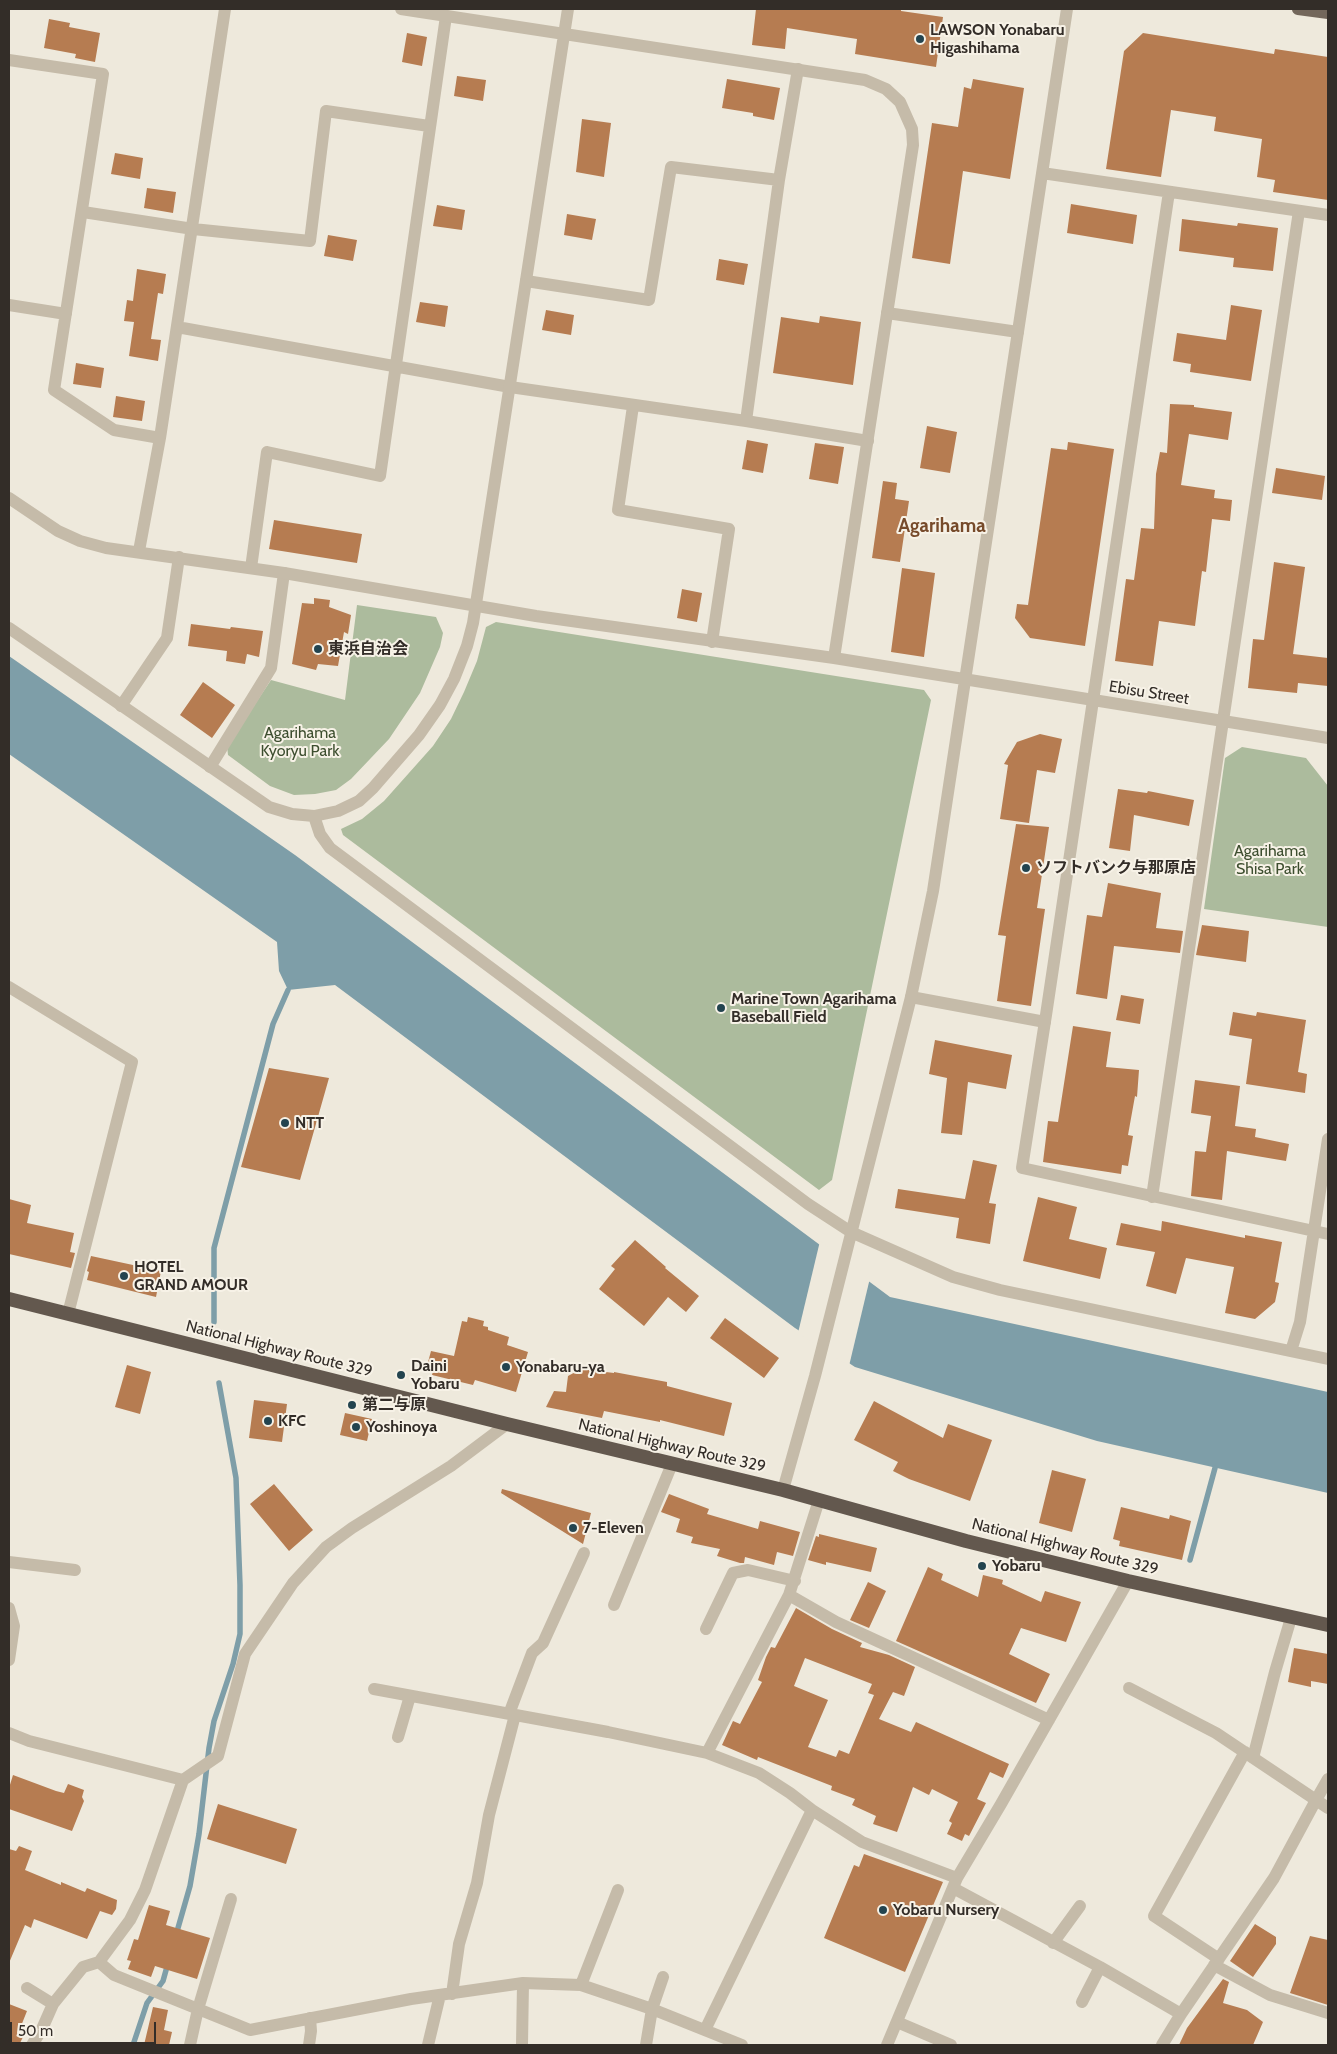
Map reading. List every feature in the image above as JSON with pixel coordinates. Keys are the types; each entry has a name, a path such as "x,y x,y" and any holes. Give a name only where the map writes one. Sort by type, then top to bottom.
{"highway":[{"name":"National Highway Route 329","path":"9,1299 507,1424 783,1490 966,1540 1128,1581 1328,1625"}],"main road":[{"path":"1298,9 1328,13"}],"street":[{"path":"139,552 160,438 225,9"},
{"path":"400,9 865,80 886,89 900,102 909,119 913,145 834,658"},
{"path":"9,628 269,807 292,814 314,816 338,811 358,801 373,788 419,735 440,705 454,679 467,646 476,606 568,9"},
{"path":"783,1490 815,1376 911,996 938,861 1067,9"},
{"path":"250,568 267,452 380,476 446,16"},
{"path":"9,60 103,74 54,390 114,430 160,438"},
{"path":"746,421 780,180 798,69"},
{"path":"83,212 193,229 310,241 326,111 429,126"},
{"path":"526,281 649,300 671,167 780,180"},
{"path":"1042,173 1328,215"},
{"path":"1169,192 1022,1168 1328,1234"},
{"path":"1152,1197 1299,211"},
{"path":"9,305 66,314"},
{"path":"888,313 1018,332"},
{"path":"177,327 510,387 746,421 868,441"},
{"path":"633,406 618,510 729,529 712,642"},
{"name":"Ebisu Street","path":"9,498 58,531 80,541 106,548 284,573 476,606 712,642 834,658 1328,738"},
{"path":"121,706 167,638 179,557"},
{"path":"210,767 272,668 284,573"},
{"path":"314,816 320,834 330,848 808,1204 851,1232 953,1277 990,1287 1328,1359"},
{"path":"9,987 132,1062 68,1314"},
{"path":"911,996 1045,1022"},
{"path":"1291,1351 1300,1322 1328,1139"},
{"path":"32,2045 42,2029 53,2004 82,1967 99,1962 130,1920 145,1890 183,1780 218,1756 245,1654 293,1583 326,1547 352,1528 451,1466 507,1424"},
{"path":"614,1605 672,1464"},
{"path":"707,1753 789,1596 819,1500"},
{"path":"428,2045 446,1995 477,1883 489,1815 512,1715 532,1653 543,1643 584,1553"},
{"path":"9,1562 75,1570"},
{"path":"706,1629 733,1573 748,1570 795,1581"},
{"path":"887,2045 955,1883 1128,1581"},
{"path":"789,1596 836,1622 1049,1720"},
{"path":"9,1608 14,1626 11,1635 9,1660"},
{"path":"1291,1618 1249,1755 1154,1916 1217,1962 1270,1995 1328,2013"},
{"path":"1129,1688 1216,1733 1328,1808"},
{"path":"374,1689 707,1753 759,1773 862,1842 955,1883 1053,1943 1100,1967 1181,2014"},
{"path":"398,1737 410,1696"},
{"path":"10,1738 29,1740 183,1780"},
{"path":"1162,2045 1274,1878 1328,1779"},
{"path":"705,2030 812,1810"},
{"path":"581,1985 618,1890"},
{"path":"190,2045 198,2009 231,1899"},
{"path":"1053,1943 1080,1906"},
{"path":"99,1962 114,1975 250,2030 411,1999 523,1983 581,1985 652,2009 742,2045"},
{"path":"1082,2002 1100,1967"},
{"path":"646,2045 652,2009 663,1977"},
{"path":"522,2045 523,1983"},
{"path":"28,1988 53,2004"},
{"path":"309,2045 310,2018"},
{"path":"897,2022 951,2045"}],"green space":[{"name":"Agarihama Kyoryu Park","path":"357,605 436,617 443,633 440,647 420,693 389,739 351,779 336,790 294,795 270,786 228,755 227,746 271,680 345,700"},
{"name":"Marine Town Agarihama Baseball Field","path":"496,622 924,690 931,700 832,1180 819,1190 343,835 341,829 362,819 384,801 433,746 451,719 464,692 477,661 486,627"},
{"name":"Agarihama Shisa Park","path":"1242,747 1306,758 1328,786 1328,927 1204,909 1225,758"}],"water":[{"path":"9,656 295,855 890,1297 1328,1392 1328,1493 1097,1441 855,1367 795,1328 335,985 288,990 279,971 277,942 9,754"}],"pier":[{"path":"820,1241 870,1278 849,1366 798,1333"}],"building":[{"path":"756,9 901,9 901,11 943,17 936,67 855,54 857,39 787,28 785,49 752,45"},
{"path":"49,19 70,23 69,27 100,33 95,62 75,58 76,54 44,48"},
{"path":"407,33 427,37 422,66 402,62"},
{"path":"1143,33 1274,54 1275,49 1328,57 1328,200 1273,192 1275,180 1257,177 1262,139 1214,131 1216,117 1171,110 1161,177 1106,169 1124,51"},
{"path":"457,76 486,80 483,101 454,96"},
{"path":"727,79 780,88 774,120 753,116 753,113 722,108"},
{"path":"973,79 1024,88 1010,179 963,171 950,264 912,258 932,123 958,127 964,87 971,89"},
{"path":"582,119 611,123 604,177 576,172"},
{"path":"115,153 143,158 140,179 111,174"},
{"path":"147,188 176,192 173,213 144,208"},
{"path":"1071,204 1137,215 1133,244 1067,233"},
{"path":"437,205 465,210 462,230 433,226"},
{"path":"567,214 596,219 592,240 564,235"},
{"path":"1182,219 1237,226 1238,223 1278,228 1273,271 1233,267 1234,258 1179,251"},
{"path":"328,235 357,240 353,261 324,256"},
{"path":"719,259 748,264 744,285 716,280"},
{"path":"137,269 166,274 163,294 158,293 151,339 161,340 158,361 129,356 134,322 124,321 127,300 133,301"},
{"path":"420,302 448,306 445,327 416,322"},
{"path":"1231,305 1262,310 1251,381 1190,372 1191,364 1173,361 1177,333 1226,340"},
{"path":"546,310 574,315 571,335 542,330"},
{"path":"820,316 861,322 853,385 773,373 781,317 819,323"},
{"path":"76,363 104,368 101,388 73,384"},
{"path":"116,396 145,401 142,421 113,417"},
{"path":"1170,404 1194,405 1194,407 1232,412 1228,440 1189,434 1181,485 1215,490 1214,498 1232,500 1230,521 1212,519 1206,572 1202,571 1195,626 1159,621 1153,666 1115,661 1126,579 1134,580 1141,528 1154,529 1156,474 1160,452 1167,453"},
{"path":"927,426 957,432 950,473 920,468"},
{"path":"747,440 768,444 763,473 742,469"},
{"path":"1068,442 1114,449 1085,646 1030,638 1015,618 1017,604 1028,605 1051,448 1067,450"},
{"path":"815,443 844,447 838,484 809,479"},
{"path":"1276,468 1325,476 1322,500 1272,493"},
{"path":"883,481 897,483 895,499 909,501 900,562 872,558"},
{"path":"274,520 362,534 357,563 269,549"},
{"path":"1274,562 1305,567 1293,654 1328,658 1328,686 1298,683 1297,693 1248,688 1253,639 1264,640"},
{"path":"902,568 935,573 924,657 891,652"},
{"path":"682,589 702,593 697,622 677,618"},
{"name":"東浜自治会","path":"314,598 330,600 329,607 351,615 348,634 344,632 338,666 318,664 316,670 292,664 302,603 314,604"},
{"path":"191,624 263,631 259,657 247,654 245,664 226,661 227,651 188,646"},
{"path":"203,682 235,705 212,738 180,715"},
{"path":"1040,734 1062,739 1055,773 1037,770 1029,823 1000,819 1008,765 1004,764 1017,742"},
{"path":"1118,789 1147,793 1148,791 1194,800 1189,826 1134,815 1130,851 1109,848"},
{"name":"ソフトバンク与那原店","path":"1016,824 1049,827 1037,908 1045,909 1031,1006 997,1001 1006,936 998,935"},
{"path":"1108,883 1161,893 1156,928 1183,931 1180,953 1114,946 1107,999 1076,994 1087,915 1102,917"},
{"path":"1202,925 1249,931 1246,962 1196,955"},
{"path":"1121,995 1144,999 1140,1024 1116,1020"},
{"path":"1233,1012 1256,1016 1257,1012 1306,1020 1298,1072 1307,1074 1305,1093 1246,1084 1252,1039 1229,1035"},
{"path":"1073,1026 1111,1032 1106,1067 1139,1070 1137,1097 1135,1096 1128,1135 1133,1136 1128,1166 1122,1165 1121,1174 1043,1162 1048,1121 1058,1122"},
{"path":"935,1040 1012,1055 1006,1089 968,1082 962,1135 941,1133 947,1078 929,1074"},
{"name":"NTT","path":"269,1068 329,1078 300,1180 241,1167"},
{"path":"1195,1080 1240,1086 1235,1126 1256,1129 1255,1137 1289,1144 1286,1161 1227,1151 1222,1200 1191,1196 1195,1151 1206,1152 1211,1116 1191,1113"},
{"path":"973,1160 997,1165 989,1203 996,1204 990,1244 956,1238 959,1218 895,1208 898,1189 965,1199"},
{"path":"1038,1197 1077,1207 1069,1239 1107,1248 1100,1279 1023,1261"},
{"path":"9,1199 31,1205 27,1223 74,1233 70,1252 75,1253 71,1268 9,1254"},
{"path":"1162,1221 1245,1238 1245,1235 1282,1242 1275,1282 1279,1283 1275,1302 1255,1319 1225,1313 1234,1267 1186,1258 1176,1294 1146,1286 1155,1252 1116,1245 1121,1223 1161,1231"},
{"path":"635,1240 699,1296 686,1312 668,1297 644,1326 599,1289 615,1269 611,1266"},
{"name":"HOTEL GRAND AMOUR","path":"91,1256 161,1271 156,1297 87,1280"},
{"path":"468,1317 484,1321 483,1326 488,1327 488,1330 509,1337 507,1345 528,1352 516,1392 475,1380 473,1385 432,1375 434,1368 427,1366 431,1351 454,1356 462,1321 467,1322"},
{"path":"725,1318 779,1358 764,1378 710,1338"},
{"path":"127,1365 151,1372 140,1414 115,1407"},
{"path":"581,1369 614,1372 667,1382 667,1386 732,1403 724,1436 660,1420 660,1422 604,1411 602,1418 546,1407 554,1391 566,1392 568,1376"},
{"name":"KFC","path":"254,1400 287,1404 282,1442 249,1438"},
{"path":"874,1401 943,1438 948,1424 992,1440 970,1501 909,1479 893,1471 898,1462 854,1440"},
{"name":"Yoshinoya","path":"345,1413 372,1419 367,1441 340,1435"},
{"path":"1052,1470 1086,1479 1072,1532 1039,1523"},
{"path":"274,1484 313,1530 289,1551 250,1504"},
{"name":"7-Eleven","path":"502,1489 591,1513 583,1544 501,1493"},
{"path":"669,1494 709,1509 707,1514 758,1529 760,1521 800,1532 793,1556 777,1552 774,1565 745,1557 744,1563 740,1563 717,1556 720,1549 691,1543 693,1537 676,1532 680,1519 661,1512"},
{"path":"1121,1507 1169,1519 1170,1515 1191,1521 1182,1560 1119,1546 1120,1541 1113,1539"},
{"path":"819,1534 877,1548 871,1572 826,1562 826,1565 808,1560 816,1536 819,1537"},
{"path":"928,1567 943,1574 941,1580 978,1597 983,1575 1003,1580 1002,1584 1041,1602 1045,1591 1081,1602 1066,1642 1021,1628 1009,1654 1050,1674 1036,1703 896,1641"},
{"path":"868,1582 886,1591 869,1628 850,1620"},
{"path":"796,1608 832,1629 862,1643 860,1647 889,1655 915,1667 904,1696 893,1692 879,1719 911,1732 916,1722 1009,1764 1003,1778 990,1772 977,1799 986,1803 969,1836 965,1834 962,1841 947,1834 952,1823 949,1821 958,1802 932,1789 929,1795 913,1787 897,1832 873,1824 876,1816 852,1805 855,1799 831,1790 832,1786 758,1757 757,1760 722,1745 733,1721 740,1724 762,1682 758,1680 766,1657 771,1647 775,1648","holes":["805,1658 872,1684 868,1693 874,1695 849,1754 839,1750 836,1757 808,1747 828,1700 794,1686"]},
{"path":"1294,1648 1328,1654 1328,1684 1311,1681 1311,1687 1288,1682"},
{"path":"13,1775 64,1793 68,1784 84,1790 82,1797 84,1801 72,1831 9,1809 9,1788"},
{"path":"218,1804 297,1829 286,1864 207,1839"},
{"path":"19,1846 32,1851 25,1870 61,1885 61,1882 85,1892 87,1888 117,1900 116,1909 112,1915 100,1911 87,1939 34,1919 31,1928 25,1925 9,1963 9,1849 16,1851"},
{"name":"Yobaru Nursery","path":"864,1854 943,1882 905,1972 824,1938 854,1865 859,1867"},
{"path":"149,1905 170,1911 166,1925 210,1938 197,1979 155,1966 151,1977 128,1969 131,1961 127,1960 134,1939 138,1940"},
{"path":"1255,1924 1276,1937 1276,1944 1253,1977 1230,1961"},
{"path":"1310,1936 1328,1940 1328,2005 1290,1993"},
{"path":"1223,1979 1229,1982 1223,2003 1247,2010 1263,2022 1253,2045 1179,2045 1187,2028"},
{"path":"9,2004 27,2011 21,2026 27,2029 19,2045 9,2045"},
{"path":"153,2007 168,2010 164,2030 172,2032 169,2045 144,2045"}],"waterway":[{"path":"214,1322 214,1248 273,1024 288,990"},
{"path":"176,1935 190,1886 214,1721 233,1664 240,1634 236,1478 219,1383"},
{"path":"1190,1560 1215,1468"},
{"path":"133,2045 147,2003 163,1981 168,1963"}],"place":[{"name":"LAWSON Yonabaru Higashihama","path":"920,39"},
{"name":"東浜自治会","path":"318,649"},
{"name":"ソフトバンク与那原店","path":"1026,868"},
{"name":"Marine Town Agarihama Baseball Field","path":"721,1008"},
{"name":"NTT","path":"285,1123"},
{"name":"HOTEL GRAND AMOUR","path":"124,1276"},
{"name":"Yonabaru-ya","path":"506,1367"},
{"name":"Daini Yobaru","path":"401,1375"},
{"name":"第二与原","path":"352,1405"},
{"name":"KFC","path":"268,1421"},
{"name":"Yoshinoya","path":"356,1427"},
{"name":"7-Eleven","path":"573,1528"},
{"name":"Yobaru","path":"982,1566"},
{"name":"Yobaru Nursery","path":"883,1910"}],"district":[{"name":"Agarihama","path":"942,526"}]}
